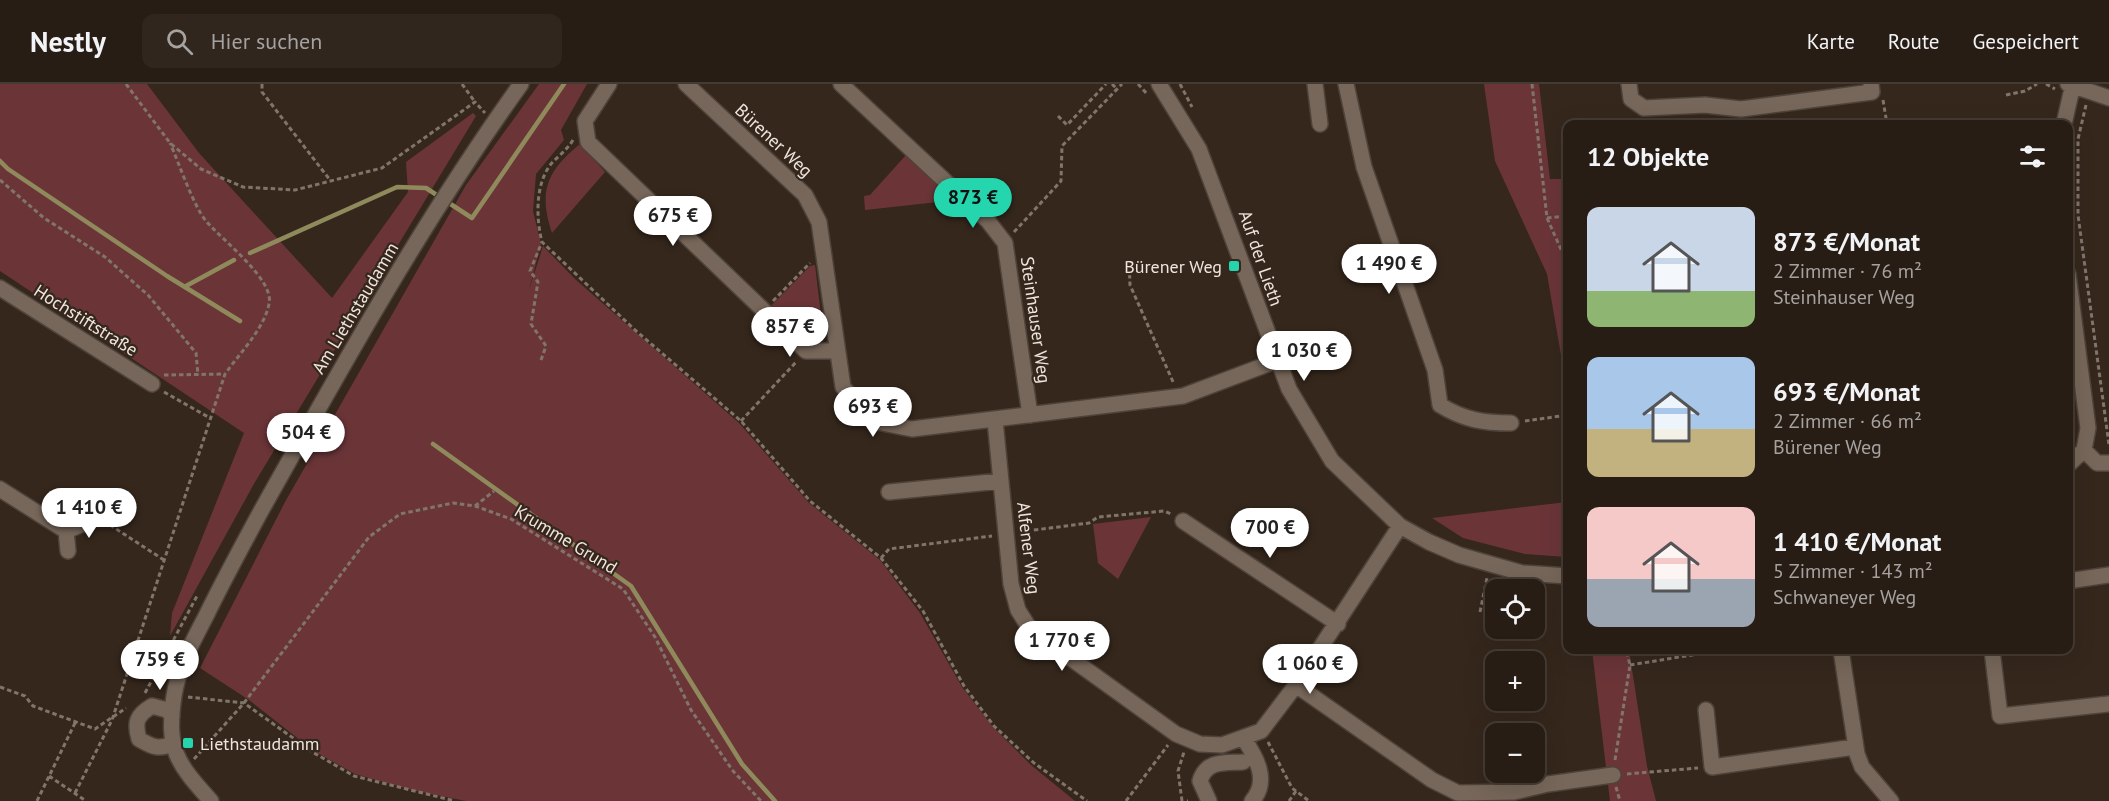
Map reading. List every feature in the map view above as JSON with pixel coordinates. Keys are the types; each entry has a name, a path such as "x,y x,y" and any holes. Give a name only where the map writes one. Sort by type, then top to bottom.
{"street":[{"path":"493,122 521,84"},
{"path":"609,84 585,121 588,142 806,351 821,353 836,351"},
{"name":"Steinhauser Weg","path":"841,84 988,220 1005,243 1030,415"},
{"name":"Auf der Lieth","path":"1159,84 1199,149 1276,361 1289,389 1332,461 1400,526 1459,555 1490,565 1522,573 1563,576"},
{"path":"1315,84 1320,124"},
{"path":"1346,84 1364,167 1435,370 1440,405 1459,417 1485,423 1511,423"},
{"path":"1629,84 1631,99 1644,108 1705,105 1741,109 1871,88"},
{"path":"2065,120 2072,84 2109,98"},
{"name":"Bürener Weg","path":"688,85 805,195 819,222 843,387 872,421 912,429 1180,396 1276,361"},
{"name":"Am Liethstaudamm","path":"172,716 174,696 190,647 230,567 323,400 493,122"},
{"name":"Hochstiftstraße","path":"0,288 152,384"},
{"path":"2073,312 2088,428 2084,450 2073,460"},
{"name":"Alfener Weg","path":"995,420 1013,592 1018,610 1030,629 1176,734 1200,744 1222,746 1261,731 1338,624 1400,526"},
{"path":"2084,450 2097,463 2109,463"},
{"path":"889,492 1001,481"},
{"path":"0,489 66,531"},
{"path":"66,531 99,517"},
{"path":"1183,521 1338,624"},
{"path":"66,531 68,550"},
{"path":"2073,581 2109,575"},
{"path":"1842,654 1855,747 1862,767 1891,801"},
{"path":"1992,654 2000,716 2109,704"},
{"path":"1296,685 1432,780 1458,793 1514,792 1548,784 1613,775"},
{"path":"172,743 165,748 154,747 139,739 135,726 139,714 152,706 167,710 172,716 172,743 182,769 212,801"},
{"path":"1706,710 1712,767 1855,747"},
{"path":"1244,739 1259,767 1261,781 1258,794 1252,801"},
{"path":"1209,801 1200,781 1203,771 1211,764 1243,762"}],"path":[{"path":"75,793 112,720 225,374 259,326 270,303 268,289 256,273 204,220 170,143 126,84"},
{"path":"262,84 262,92 330,180"},
{"path":"462,84 493,122"},
{"path":"1058,116 1067,125 1106,84"},
{"path":"1112,84 1117,89"},
{"path":"1005,243 1061,181 1062,146 1122,84"},
{"path":"1180,84 1196,114"},
{"path":"1533,84 1547,218 1563,254"},
{"path":"2006,95 2025,91 2037,84"},
{"path":"1871,88 1883,100 1886,120"},
{"path":"2090,92 2078,139 2078,215 2109,445"},
{"path":"170,143 201,169 243,187 295,190 382,168 475,102"},
{"path":"541,360 546,346 531,324 538,282 530,270 542,242 539,210 541,183 550,165 570,146 585,121"},
{"path":"0,180 44,218 105,257 148,294 196,353 198,375"},
{"path":"1547,218 1563,216"},
{"path":"542,242 635,330 741,421 810,501 881,558 922,611 964,686 994,726 1034,763 1087,801"},
{"path":"763,311 815,257 824,256"},
{"path":"1130,259 1130,285 1180,396"},
{"path":"741,421 806,351"},
{"path":"210,418 152,384 159,375 225,374"},
{"path":"1511,423 1563,416"},
{"path":"475,506 494,491"},
{"name":"Krumme Grund","path":"182,769 202,753 244,703 369,537 400,514 453,503 475,506 511,519 623,589 656,637 692,711 733,771 761,801"},
{"path":"881,558 889,549 1089,523 1098,518 1164,511 1183,521"},
{"path":"99,517 164,560"},
{"path":"1479,612 1490,565"},
{"path":"1627,654 1630,664 1613,775 1712,767"},
{"path":"1630,664 1696,654"},
{"path":"0,687 25,696 33,706 95,729 112,720"},
{"path":"174,696 244,703 314,753 354,776 455,801"},
{"path":"36,801 75,723"},
{"path":"1261,731 1296,791 1309,801"},
{"path":"1126,801 1176,734"},
{"path":"1182,801 1178,771 1191,740"},
{"path":"49,776 86,801"},
{"path":"1289,801 1296,791"}],"shaded area":[{"path":"0,84 147,84 199,153 332,298 408,192 406,162 473,113 476,116 255,482 170,636 172,613 244,433 0,271"},
{"path":"539,84 587,84 561,130 564,140 536,174 533,211 541,244 529,290 543,246 575,279 739,423 809,503 880,560 920,613 962,687 993,727 1031,765 1075,801 466,801 416,791 355,774 314,751 249,700 200,668 285,502 466,185"},
{"path":"1484,84 1539,84 1550,179 1563,179 1563,367 1547,274 1495,161"},
{"path":"580,144 605,172 552,233 546,205 548,183 560,163"},
{"path":"906,155 946,193 938,202 865,210 864,196 870,195"},
{"path":"815,265 823,332 807,343 770,307 810,266"},
{"path":"1563,502 1563,557 1525,554 1463,538 1432,518"},
{"path":"1151,517 1118,579 1098,563 1093,524"},
{"path":"1592,654 1630,654 1647,766 1656,801 1610,801"}],"waterway":[{"path":"250,253 397,187 426,188 472,218 564,84"},
{"path":"0,161 8,169 167,276 240,321"},
{"path":"186,286 234,260"},
{"path":"433,444 631,586 742,764 775,801"}],"place":[{"name":"Bürener Weg","path":"1234,266"},
{"name":"Liethstaudamm","path":"188,743"}]}
